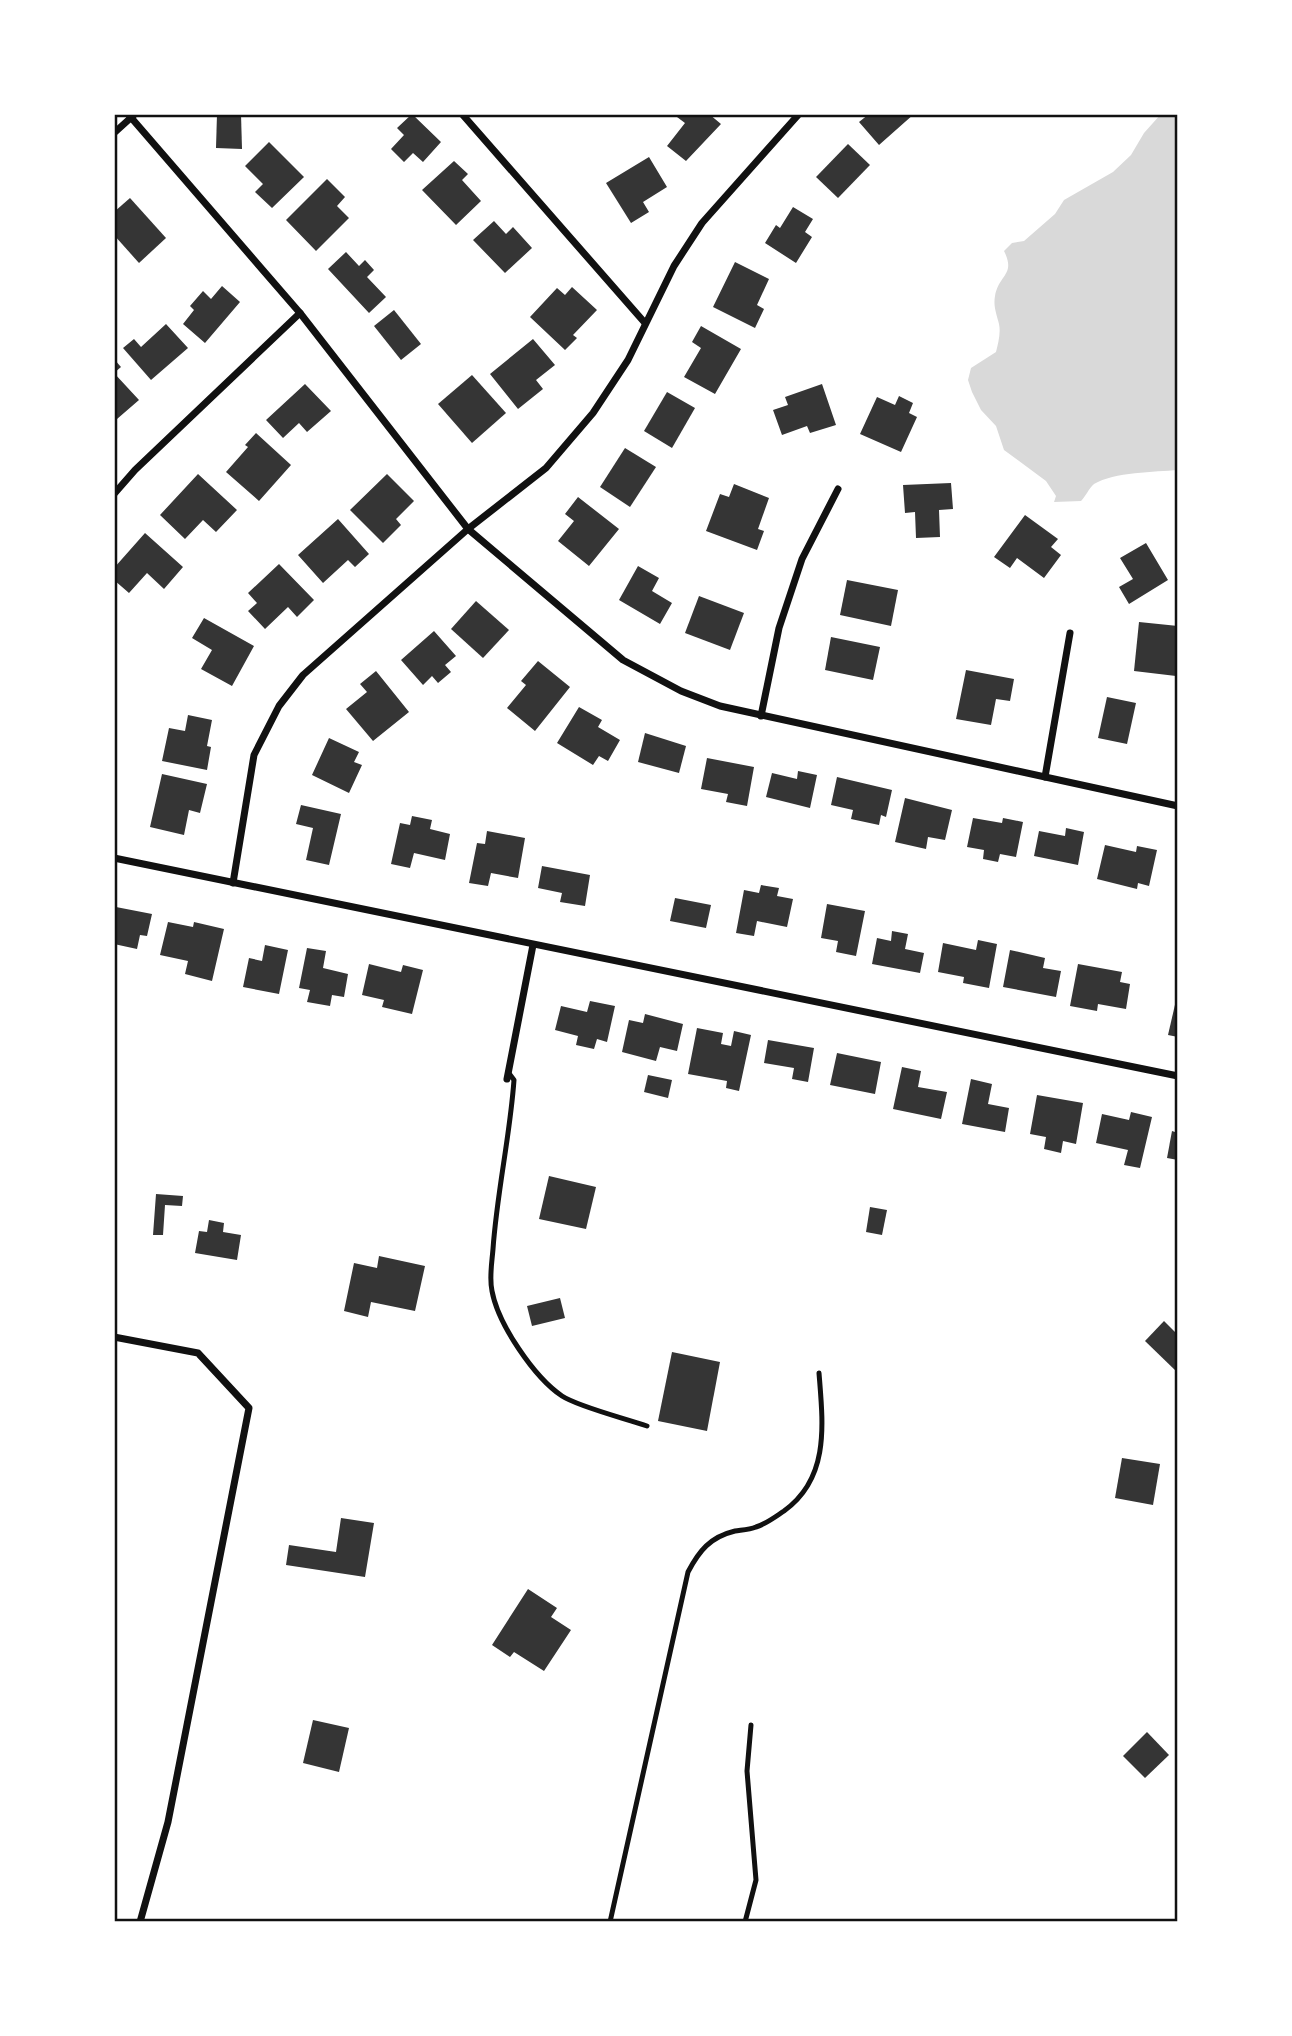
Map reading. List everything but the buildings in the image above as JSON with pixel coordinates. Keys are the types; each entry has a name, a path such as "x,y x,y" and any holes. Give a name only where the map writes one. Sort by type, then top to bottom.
{"street":[{"path":"462,114 645,323"},
{"path":"233,883 254,755 279,706 303,675 468,528 545,468 593,413 628,360 674,266 702,223 799,114"},
{"path":"114,133 131,115 300,313 468,528 623,660 681,691 720,706 1178,806"},
{"path":"114,494 135,470 300,313"},
{"path":"761,716 779,628 802,559 838,489"},
{"path":"1045,777 1070,633"},
{"path":"114,858 1178,1076"},
{"path":"507,1076 533,945"},
{"path":"114,1338 198,1353 249,1408 168,1822 140,1922"}],"lane":[{"path":"507,1076 514,1080 495,1224 492,1275 492,1291 501,1318 537,1374 562,1396 647,1426"},
{"path":"610,1922 688,1572 698,1552 715,1538 755,1528 773,1519 807,1489 820,1455 823,1436 819,1373"},
{"path":"745,1922 756,1880 747,1770 751,1725"}],"shaded area":[{"path":"1161,114 1178,114 1178,470 1112,477 1094,484 1081,501 1054,502 1056,496 1046,481 1004,450 996,426 981,410 972,392 968,380 971,368 996,352 1000,331 995,300 1008,265 1004,251 1012,243 1024,241 1055,214 1064,200 1113,172 1131,155 1144,133"}]}
